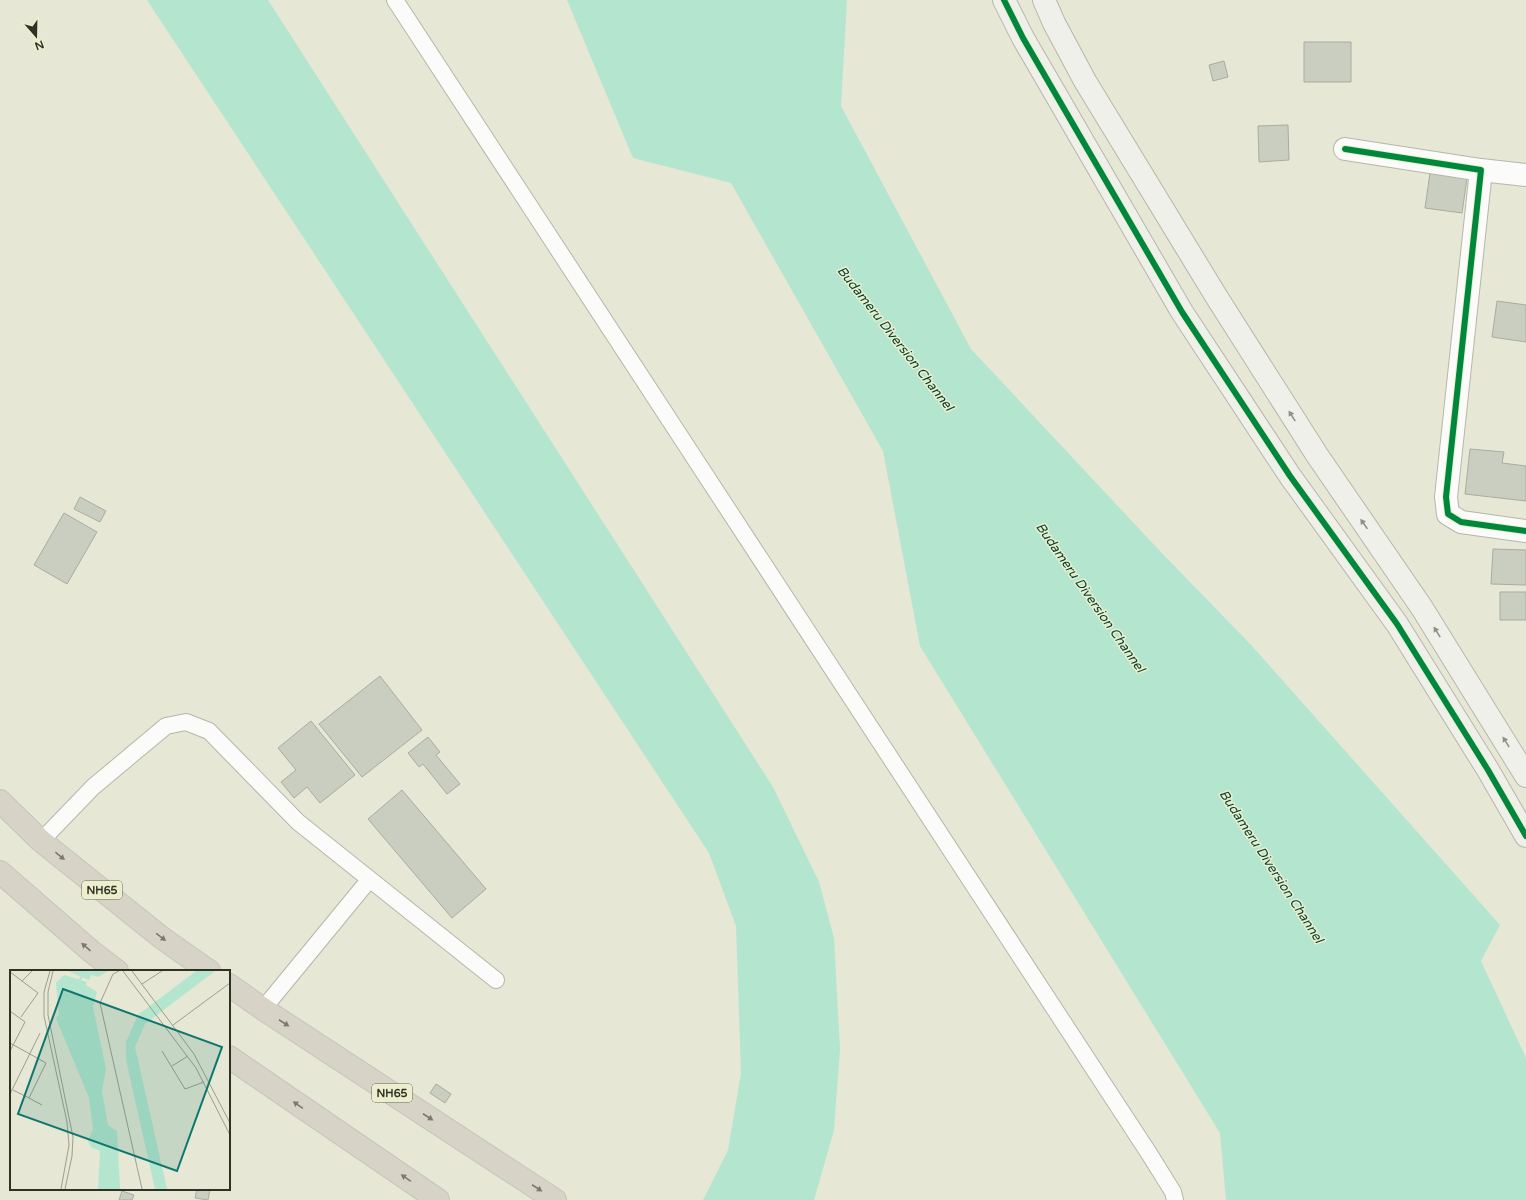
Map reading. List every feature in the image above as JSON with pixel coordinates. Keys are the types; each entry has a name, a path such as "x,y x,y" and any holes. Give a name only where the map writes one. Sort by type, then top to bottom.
{"highway":[{"name":"NH65","path":"0,801 41,841 162,938 208,970"},
{"path":"0,872 115,970"},
{"name":"NH65","path":"230,986 263,1009 555,1200"},
{"path":"230,1058 438,1200"}],"street":[{"path":"1004,0 1026,44 1182,312 1290,476 1397,624 1488,770 1526,836"},
{"path":"1044,0 1054,23 1085,80 1220,302 1317,455 1422,608 1526,776"},
{"path":"1345,149 1481,170 1526,175"},
{"path":"1481,170 1446,497 1448,514 1461,522 1526,531"}],"lane":[{"path":"395,0 1150,1155 1173,1192 1175,1200"},
{"path":"41,841 93,787 166,726 186,722 209,731 298,822 496,980"},
{"path":"263,1009 369,880"}],"water":[{"path":"147,0 268,0 773,787 819,882 834,938 840,1049 834,1130 814,1200 703,1200 728,1150 741,1073 736,926 709,853"},
{"name":"Budameru Diversion Channel","path":"567,0 847,0 841,106 971,349 1157,548 1252,646 1500,925 1481,961 1526,1058 1526,1200 1226,1200 1220,1133 920,646 883,451 731,183 633,158"}],"building":[{"path":"1304,42 1351,42 1351,82 1304,82"},
{"path":"1224,61 1228,77 1213,81 1209,65"},
{"path":"1288,125 1289,160 1259,162 1258,126"},
{"path":"1430,173 1467,178 1462,213 1425,208"},
{"path":"1497,301 1526,305 1526,342 1492,337"},
{"path":"1470,449 1504,452 1502,463 1526,466 1526,501 1465,494"},
{"path":"80,497 106,511 100,522 74,509"},
{"path":"64,513 97,532 67,584 34,565"},
{"path":"1493,549 1526,550 1526,585 1491,584"},
{"path":"1500,592 1526,592 1526,620 1500,620"},
{"path":"380,676 422,730 362,777 319,724"},
{"path":"311,721 355,775 320,803 307,787 294,798 281,782 296,770 278,748"},
{"path":"428,737 440,752 436,755 460,784 447,794 423,764 419,767 408,753"},
{"path":"402,790 486,889 452,918 368,819"},
{"path":"436,1084 451,1094 445,1103 430,1093"},
{"path":"197,1190 210,1190 208,1200 195,1198"},
{"path":"122,1191 134,1195 132,1200 119,1200"}],"cycle path":[{"path":"1004,0 1023,38 1182,312 1290,476 1397,624 1488,770 1526,836"},
{"path":"1345,149 1481,170 1446,497 1448,514 1461,522 1526,531"}]}
